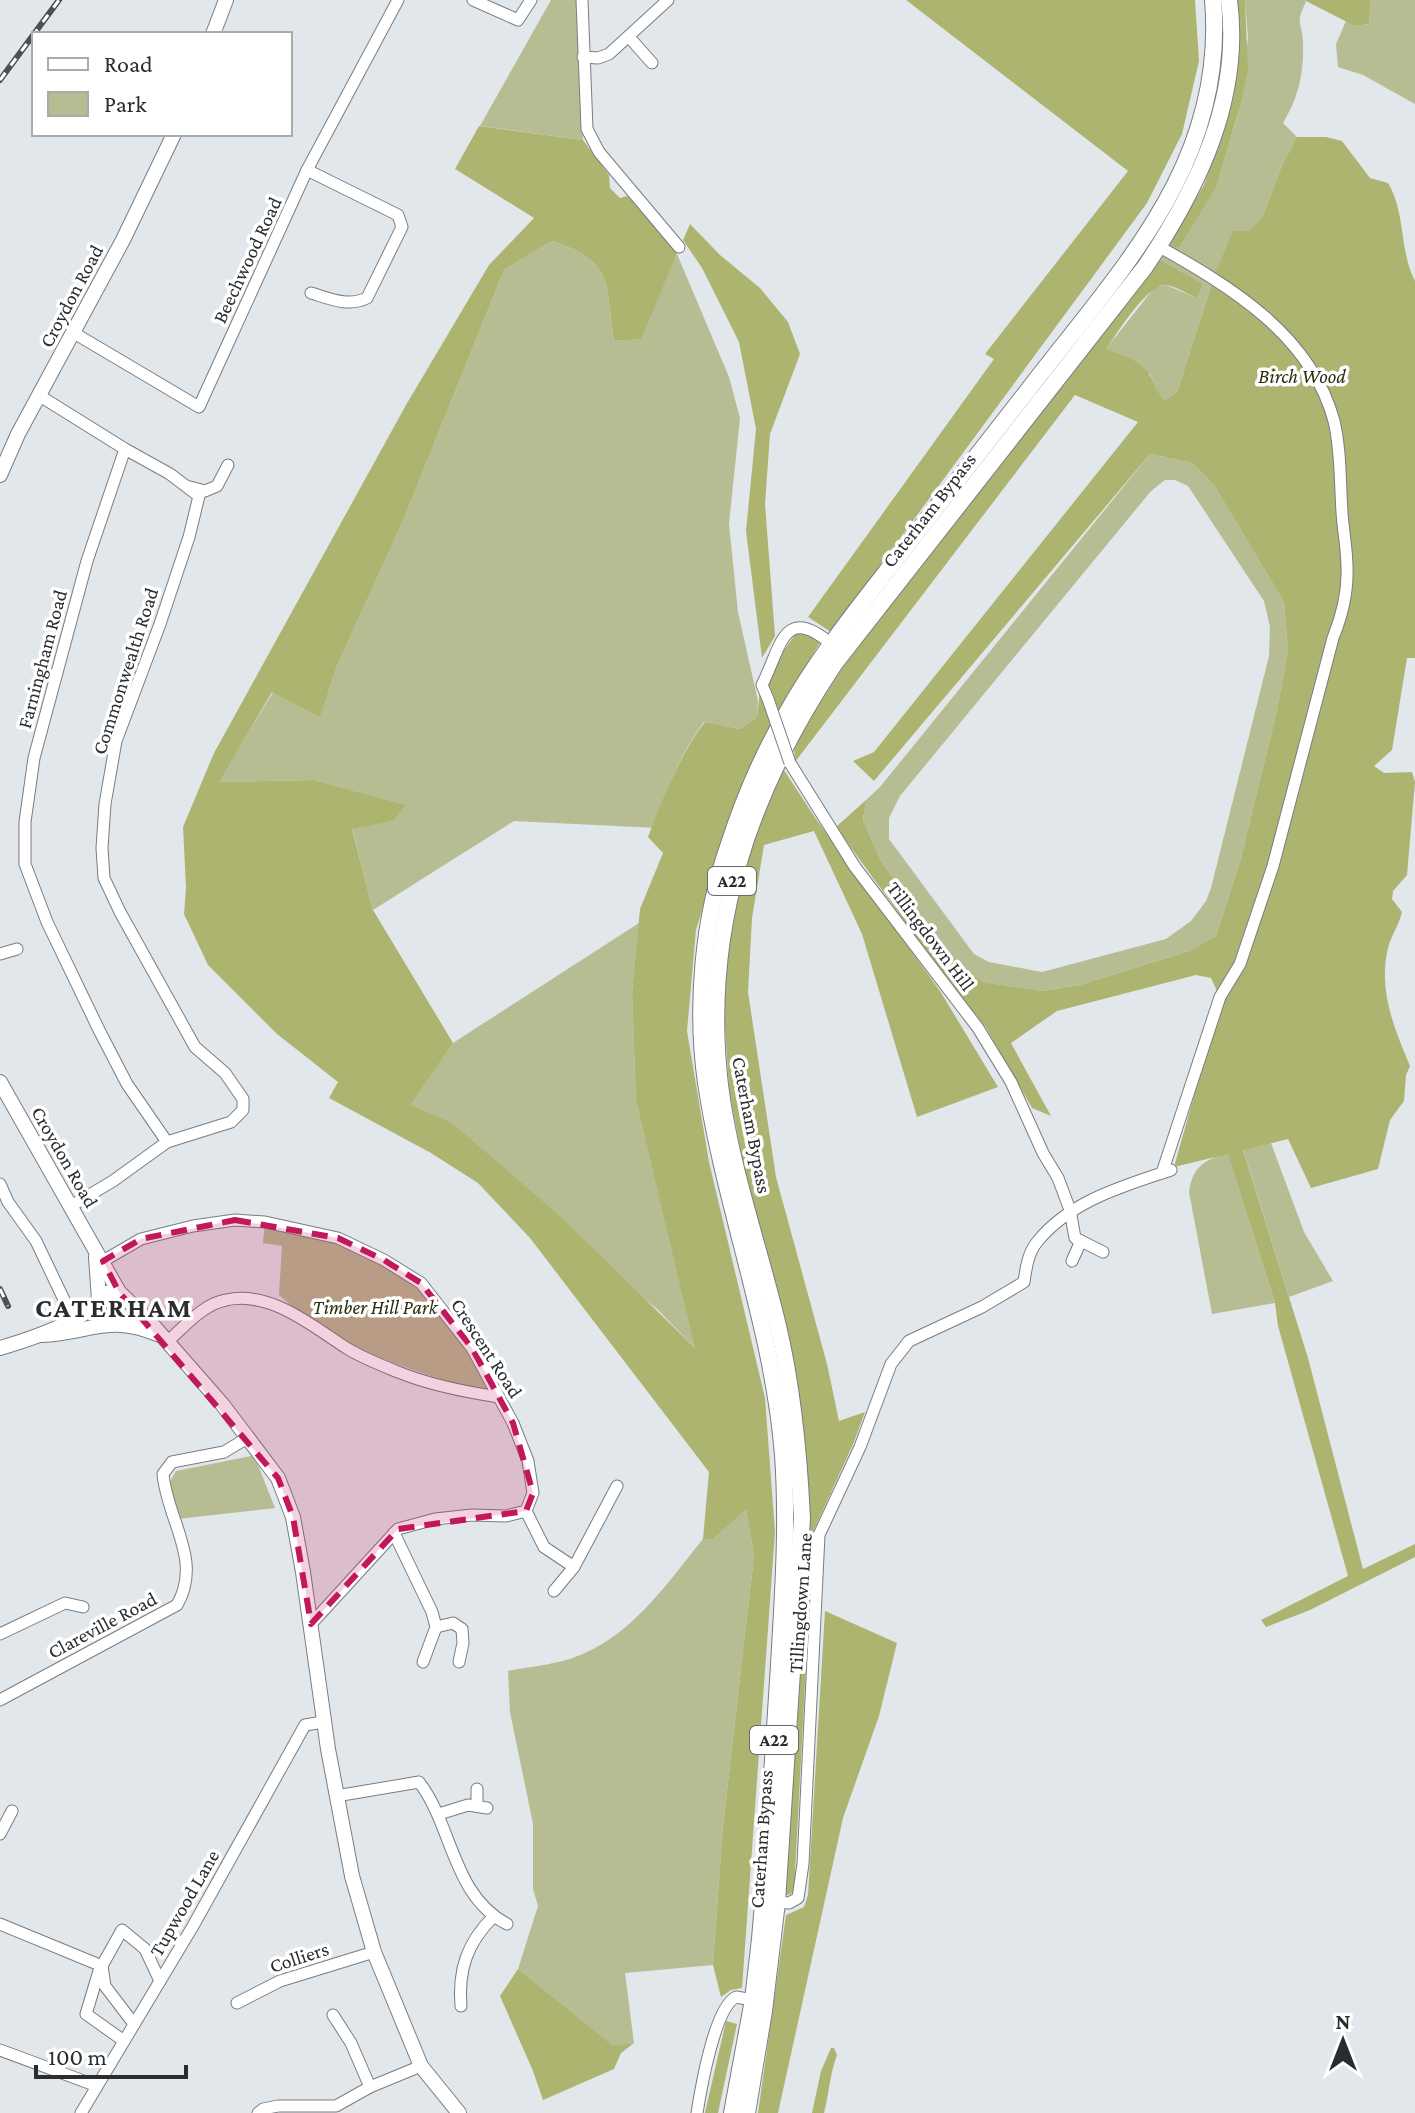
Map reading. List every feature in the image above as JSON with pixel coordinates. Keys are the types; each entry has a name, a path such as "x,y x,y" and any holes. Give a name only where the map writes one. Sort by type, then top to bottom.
{"highway":[{"name":"Caterham Bypass","path":"732,2113 753,2000 765,1874 785,1550 783,1457 776,1395 721,1160 702,1046 703,982 716,892 726,850 743,803 782,720 831,644 1107,289 1160,215 1196,141 1206,105 1213,66 1213,0"},
{"name":"Caterham Bypass","path":"747,2113 764,2011 777,1902 798,1604 801,1499 792,1401 782,1344 731,1144 720,1087 716,1036 717,985 731,885 747,829 775,764 835,663 1158,246 1196,183 1212,144 1228,76 1229,0"}],"main road":[{"path":"214,32 226,0"},
{"name":"Croydon Road","path":"0,475 18,434 123,240 173,136"},
{"name":"Croydon Road","path":"0,1082 124,1296 249,1437 278,1478 293,1517 323,1722 352,1876 374,1952 421,2066 459,2113"},
{"name":"Croydon Road","path":"96,1304 100,1256"},
{"path":"41,1335 96,1304 106,1293 124,1296 130,1313 114,1324"},
{"path":"96,1304 99,1314 114,1324"},
{"path":"0,1348 41,1335 114,1324 132,1325 164,1339"}],"street":[{"name":"Beechwood Road","path":"74,333 199,407 307,170 398,0"},
{"path":"473,0 518,20 531,0"},
{"path":"582,0 587,129 599,152 679,247"},
{"path":"583,57 598,58 609,54 668,0"},
{"path":"629,37 652,63"},
{"path":"307,170 398,215 402,227 367,298 356,303 341,302 311,293"},
{"path":"1070,1210 1166,1172 1220,997 1240,964 1273,866 1343,601 1347,568 1334,422 1309,366 1286,336 1259,310 1158,246"},
{"path":"40,396 189,487 205,491 217,486 228,465"},
{"name":"Farningham Road","path":"125,449 87,561 34,758 25,822 25,864 47,922 99,1030 127,1084 167,1142"},
{"name":"Commonwealth Road","path":"167,1142 231,1122 243,1110 243,1099 225,1073 195,1047 104,878 102,848 105,804 116,741 189,537 199,496 189,487"},
{"name":"Tillingdown Hill","path":"831,644 806,627 798,627 782,639 762,685 790,763 855,867 978,1028 1011,1082 1058,1178 1070,1210 1075,1238 1081,1241"},
{"path":"0,954 17,949"},
{"path":"71,1206 113,1181 167,1142"},
{"path":"0,1184 8,1202 36,1241 66,1304 77,1309 96,1304"},
{"name":"Tillingdown Lane","path":"777,1902 789,1903 798,1898 803,1864 819,1535 860,1447 891,1364 909,1341 982,1307 1024,1282 1027,1263 1038,1241 1070,1210"},
{"name":"Crescent Road","path":"100,1256 141,1239 193,1226 235,1220 265,1222 338,1238 384,1260 421,1283 472,1348 513,1423 528,1461 533,1493 526,1511"},
{"path":"1072,1261 1081,1241 1103,1252"},
{"path":"164,1339 215,1303 246,1298 277,1306 351,1350 400,1373 461,1391 499,1397"},
{"name":"Clareville Road","path":"0,1700 177,1605 188,1580 187,1562 168,1503 163,1474 172,1462 224,1452 249,1437"},
{"path":"554,1591 574,1567 617,1486"},
{"path":"311,1624 398,1529 435,1519 472,1515 506,1516 526,1511 544,1547 574,1567"},
{"path":"394,1533 432,1612 436,1627 423,1662"},
{"path":"0,1634 65,1603 83,1607"},
{"path":"436,1627 453,1623 462,1629 459,1662"},
{"name":"Tupwood Lane","path":"81,2113 160,1981 305,1725 323,1722"},
{"path":"336,1796 419,1782 439,1814 459,1872 493,1917 507,1924"},
{"path":"439,1814 468,1805 482,1807 477,1789"},
{"path":"0,1834 12,1811"},
{"path":"461,2006 459,1982 463,1962 478,1932 493,1917"},
{"path":"0,1924 102,1966"},
{"path":"124,2041 86,2014 102,1966 122,1930 145,1949 160,1981"},
{"name":"Colliers","path":"237,2003 280,1981 374,1952"},
{"path":"102,1966 105,1986 134,2024"},
{"path":"697,2113 703,2080 725,2006 736,1997 753,2000"},
{"path":"333,2015 351,2043 370,2087"},
{"path":"0,2050 97,2086"},
{"path":"258,2113 278,2106 336,2106 370,2087 421,2066"}],"highlighted area":[{"path":"235,1220 338,1238 384,1260 421,1283 472,1348 513,1423 533,1493 526,1511 398,1529 311,1624 293,1517 278,1478 119,1292 103,1261 141,1239"}],"green space":[{"path":"551,0 576,0 583,140 480,126"},
{"path":"906,0 1195,0 1199,61 1182,134 1147,203 831,632 808,617 994,359 985,354 1128,171"},
{"path":"1236,0 1245,0 1248,71 1238,114 1216,187 1180,247 1173,247 1170,240 1204,185 1233,100 1239,39"},
{"path":"1245,0 1306,2 1300,20 1303,44 1301,76 1293,104 1283,123 1297,137 1282,165 1262,218 1215,274 1177,392 1165,400 1150,374 1105,350 1154,288 1166,285 1197,298 1173,269 1160,260 1170,240 1180,247 1216,186 1238,115 1248,38"},
{"path":"1304,0 1371,0 1369,24 1355,26"},
{"path":"1371,0 1415,0 1415,104 1363,75 1338,67 1336,44 1346,21 1355,26 1369,24"},
{"path":"479,126 583,140 609,175 610,188 620,198 627,196 660,225 677,254 641,339 614,341 603,277 597,266 572,249 552,241 504,270 403,521 337,666 320,717 272,692 219,782 314,780 406,805 393,821 352,829 373,910 453,1043 410,1105 452,1123 561,1217 695,1348 636,1101 632,992 640,909 663,853 648,837 679,763 705,722 740,729 757,717 761,681 798,631 807,629 821,641 783,703 725,836 696,930 687,1031 709,1162 765,1398 775,1532 742,1988 731,1990 721,1997 713,1965 723,1826 754,1556 746,1509 713,1539 703,1539 709,1472 530,1238 478,1183 431,1153 329,1098 338,1082 277,1034 208,965 184,914 183,827 214,753 406,405 489,265 534,218 455,169"},
{"name":"Birch Wood","path":"1297,137 1326,137 1342,141 1370,178 1388,183 1398,207 1407,257 1415,281 1415,658 1407,658 1392,750 1374,766 1384,773 1412,772 1415,782 1407,875 1393,891 1392,899 1402,912 1385,964 1389,1008 1410,1066 1406,1075 1404,1101 1390,1120 1378,1169 1311,1188 1288,1139 1243,1150 1308,1358 1363,1569 1415,1544 1415,1557 1310,1610 1266,1627 1261,1620 1348,1576 1278,1326 1275,1303 1228,1154 1174,1167 1221,1000 1211,978 1196,975 1057,1011 1011,1043 1051,1116 1032,1108 985,1026 956,992 836,827 866,800 863,820 881,861 944,950 982,982 1042,991 1080,985 1189,951 1216,936 1240,862 1288,651 1284,602 1214,485 1192,463 1150,454 874,781 853,761 874,752 1138,422 1075,395 795,762 794,744 841,670 1160,260 1202,284 1197,298 1171,286 1159,287 1142,300 1106,349 1143,366 1165,400 1177,392 1215,274 1233,231 1250,231 1262,218 1282,165"},
{"path":"690,224 720,255 760,288 788,322 800,354 770,434 765,504 775,636 762,658 746,531 756,429 739,342 702,268 683,240"},
{"path":"552,241 587,257 597,266 607,289 614,341 640,339 677,254 729,377 740,418 729,524 738,612 758,701 757,717 740,729 704,722 674,772 657,828 514,821 373,910 352,828 393,821 405,805 314,780 218,782 273,692 320,716 337,666 403,521 504,270"},
{"path":"1150,454 1192,463 1214,485 1284,602 1288,651 1240,862 1216,936 1189,951 1080,985 1042,991 981,982 944,950 881,861 863,820 866,800 880,787","holes":["1165,480 1175,480 1188,486 1264,601 1270,627 1269,656 1206,901 1191,921 1166,939 1042,972 989,962 974,954 889,839 889,818 900,796 1151,491"]},
{"path":"782,767 940,991 998,1087 917,1117 862,934 814,831 764,845 752,918 748,992 776,1177 827,1364 839,1421 865,1412 813,1532 794,1892 783,1897 806,1584 806,1497 729,1089 724,1011 728,943 742,866"},
{"path":"639,923 632,992 636,1101 696,1349 657,1309 409,1105 453,1043"},
{"path":"1271,1143 1304,1232 1333,1281 1289,1297 1243,1149"},
{"path":"1228,1153 1275,1303 1212,1314 1189,1192 1193,1176 1201,1165"},
{"name":"Timber Hill Park","path":"265,1222 338,1238 421,1283 499,1397 383,1358 328,1332 303,1315 279,1295 282,1246 263,1243"},
{"path":"251,1456 258,1465 275,1508 178,1519 169,1483 176,1471"},
{"path":"746,1508 754,1556 723,1826 713,1965 625,1973 634,2043 613,2047 518,1969 538,1906 533,1889 533,1824 510,1712 508,1671 570,1659 611,1638 645,1609 703,1539 713,1539"},
{"path":"825,1611 897,1643 879,1716 843,1818 778,2113 758,2113 786,1915 804,1907 808,1895"},
{"path":"518,1969 613,2046 634,2043 621,2053 614,2069 543,2100 500,1996"},
{"path":"726,2021 737,2024 718,2113 705,2113"},
{"path":"831,2048 837,2055 824,2113 812,2113 821,2071"}],"railway":[{"path":"35,32 59,0"},
{"path":"0,80 32,37"},
{"path":"0,1289 8,1306"}],"district":[{"name":"CATERHAM","path":"114,1307"}]}
